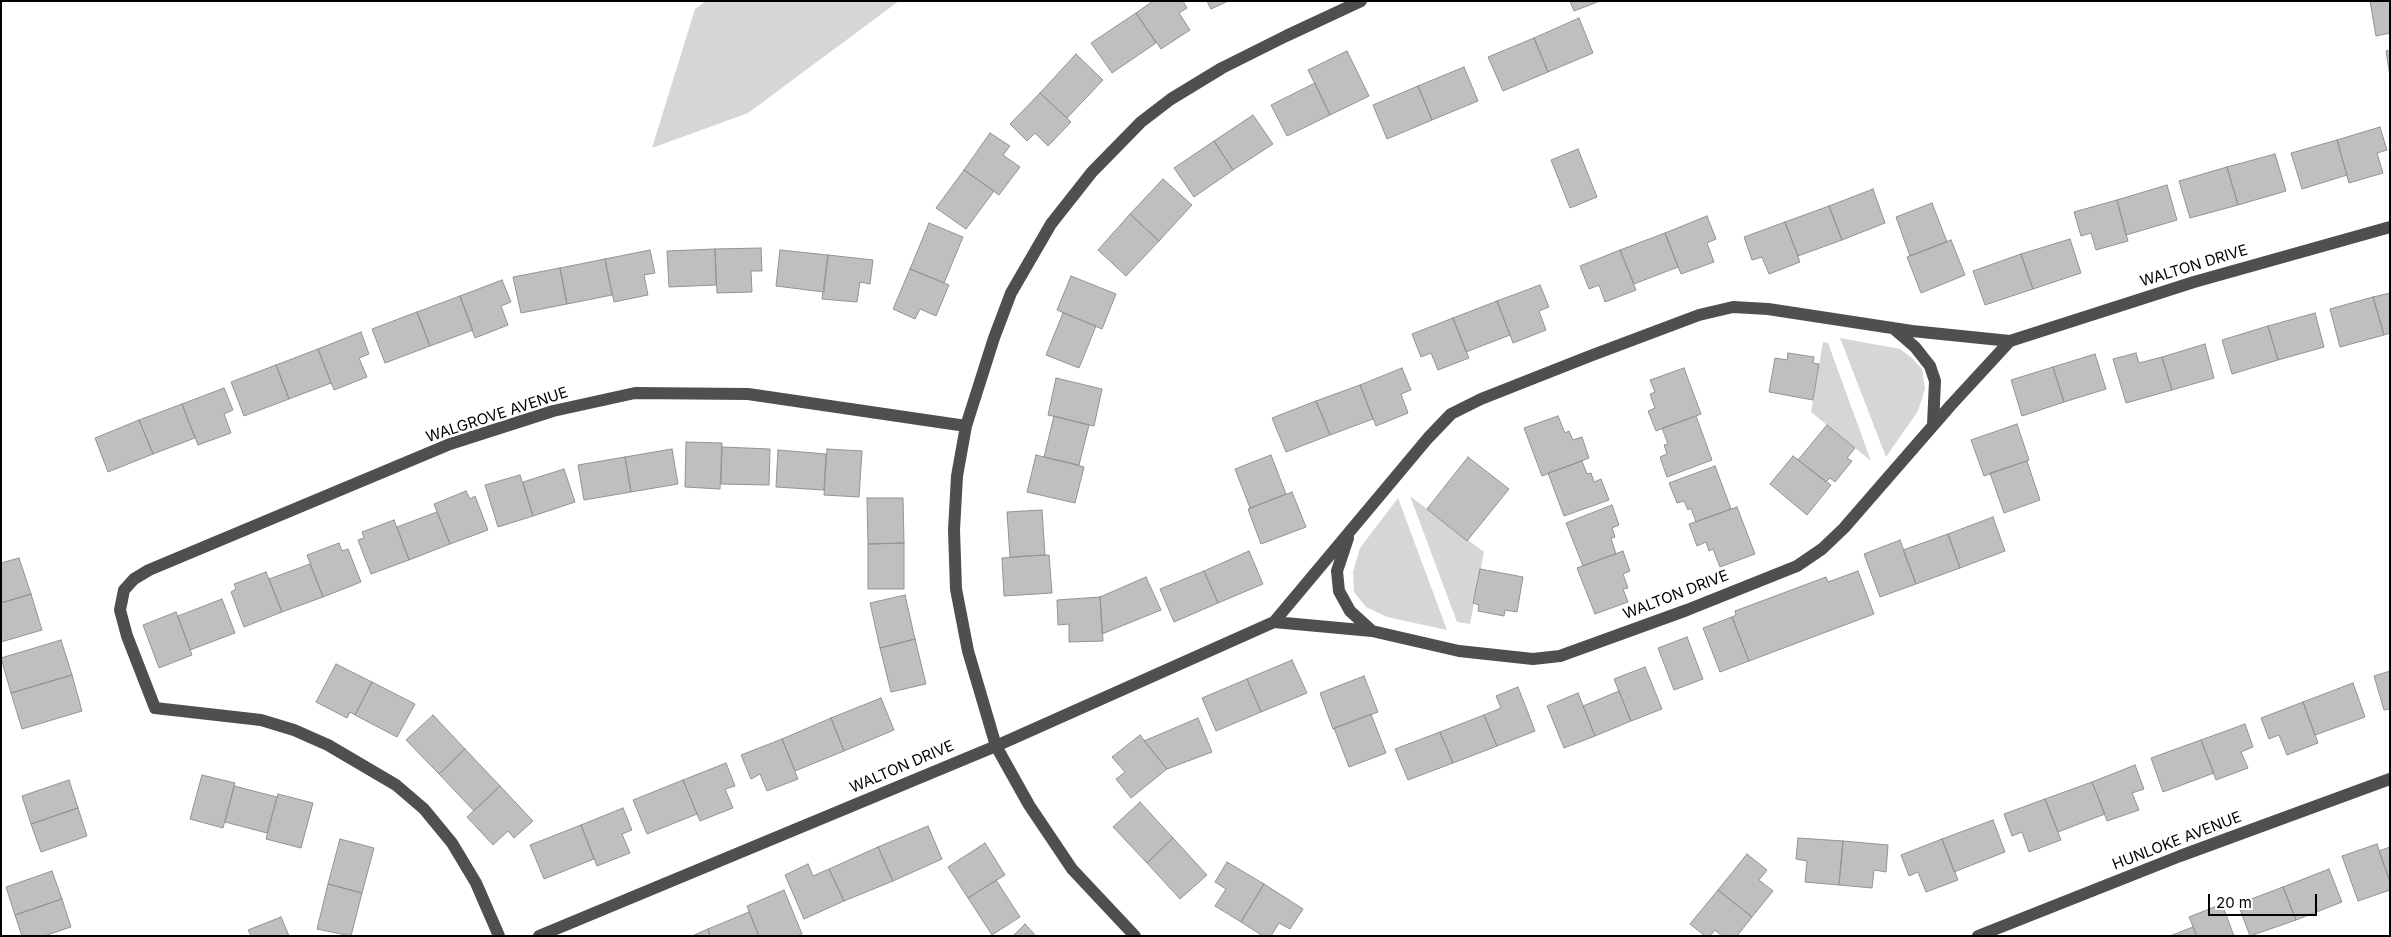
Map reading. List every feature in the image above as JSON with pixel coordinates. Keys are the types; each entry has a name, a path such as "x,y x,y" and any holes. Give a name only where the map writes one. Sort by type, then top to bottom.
{"street":[{"path":"1135,936 1072,868 1029,805 996,746 968,651 956,590 954,530 958,476 966,426 994,338 1011,293 1051,224 1097,166 1141,122 1171,99 1238,60 1361,1"},
{"name":"WALTON DRIVE","path":"539,936 996,746 1274,622 1428,438 1452,414 1481,399 1608,349 1699,315 1733,307 1768,309 1893,328 2010,341 2194,282 2390,227"},
{"path":"1893,328 1915,348 1930,366 1935,381 1933,425"},
{"name":"WALTON DRIVE","path":"1274,622 1372,631 1459,651 1533,659 1560,656 1678,613 1797,566 1822,549 1856,515 1933,425 2010,341"},
{"name":"WALGROVE AVENUE","path":"499,936 476,883 452,843 424,809 396,785 328,744 294,730 261,720 155,708 127,636 120,610 124,590 134,579 148,570 450,444 553,411 635,393 748,394 966,426"},
{"name":"WALTON DRIVE","path":"1351,530 1337,571 1340,591 1350,611 1372,631"},
{"name":"HUNLOKE AVENUE","path":"1978,936 2180,856 2390,779"}],"shaded area":[{"path":"706,1 899,1 748,113 652,148 695,9"},
{"path":"1840,338 1900,349 1922,369 1925,389 1918,411 1886,457"},
{"path":"1823,342 1828,343 1871,461 1811,412"},
{"path":"1410,496 1484,552 1470,624 1457,622"},
{"path":"1398,498 1447,630 1387,617 1366,607 1354,592 1353,572 1360,548"}],"building":[{"path":"1153,1 1183,1 1187,8 1179,13 1190,30 1161,49 1136,13"},
{"path":"1207,1 1228,1 1211,9"},
{"path":"1570,1 1600,1 1574,11"},
{"path":"2370,1 2390,1 2390,33 2376,36"},
{"path":"1136,13 1156,43 1112,73 1091,43"},
{"path":"1579,18 1593,53 1548,72 1534,38"},
{"path":"1534,38 1548,72 1503,91 1488,57"},
{"path":"2390,50 2390,76 2386,51"},
{"path":"1347,51 1369,96 1330,115 1308,70"},
{"path":"1076,54 1103,80 1067,118 1040,93"},
{"path":"1464,67 1478,101 1432,120 1418,86"},
{"path":"1315,83 1330,115 1287,136 1271,105"},
{"path":"1418,86 1432,120 1387,139 1373,105"},
{"path":"1040,93 1071,122 1048,146 1035,133 1027,141 1010,124"},
{"path":"1253,115 1273,144 1233,170 1214,141"},
{"path":"2380,127 2387,150 2377,153 2383,173 2349,183 2337,140"},
{"path":"990,133 1010,146 1003,155 1020,167 999,195 964,170"},
{"path":"2337,140 2347,175 2302,189 2291,153"},
{"path":"1214,141 1233,170 1194,197 1174,168"},
{"path":"1578,149 1597,197 1570,208 1551,160"},
{"path":"2275,154 2286,191 2238,205 2227,167"},
{"path":"2227,167 2238,205 2190,218 2179,181"},
{"path":"964,170 994,191 966,229 936,208"},
{"path":"1163,179 1192,205 1159,241 1130,214"},
{"path":"2167,185 2177,220 2126,235 2117,200"},
{"path":"1873,189 1885,223 1842,240 1829,206"},
{"path":"2117,200 2128,241 2096,250 2091,233 2081,236 2074,212"},
{"path":"1932,203 1947,242 1910,256 1896,217"},
{"path":"1829,206 1842,240 1798,256 1785,222"},
{"path":"1130,214 1159,241 1126,276 1098,250"},
{"path":"1707,216 1716,239 1707,243 1714,262 1681,274 1665,233"},
{"path":"1785,222 1800,262 1769,274 1762,257 1752,260 1744,237"},
{"path":"929,223 963,237 944,283 910,269"},
{"path":"1665,233 1678,267 1634,284 1620,250"},
{"path":"2070,239 2081,273 2033,289 2021,254"},
{"path":"1951,240 1965,275 1921,293 1907,257"},
{"path":"761,248 762,271 751,271 752,292 717,293 715,249"},
{"path":"715,249 716,285 669,287 667,251"},
{"path":"650,250 655,273 644,275 648,295 614,302 605,259"},
{"path":"780,250 828,255 824,292 776,286"},
{"path":"1620,250 1636,290 1605,302 1599,285 1589,289 1580,266"},
{"path":"2021,254 2033,289 1985,305 1973,271"},
{"path":"828,255 873,260 870,284 860,282 857,302 822,299"},
{"path":"605,259 612,295 567,304 560,268"},
{"path":"560,268 567,304 521,313 513,277"},
{"path":"910,269 949,285 936,316 920,309 915,319 893,309"},
{"path":"1071,276 1116,294 1102,329 1057,310"},
{"path":"502,280 511,302 501,306 508,325 475,338 460,296"},
{"path":"1540,285 1549,307 1539,311 1546,330 1513,343 1497,301"},
{"path":"2390,293 2390,333 2384,335 2373,297"},
{"path":"460,296 473,330 430,346 417,312"},
{"path":"2373,297 2384,335 2340,347 2330,309"},
{"path":"1497,301 1510,335 1466,352 1453,318"},
{"path":"417,312 430,346 385,363 372,329"},
{"path":"1063,313 1096,326 1079,368 1046,355"},
{"path":"2315,313 2324,347 2278,360 2268,326"},
{"path":"1453,318 1469,358 1438,370 1431,353 1421,357 1412,334"},
{"path":"2268,326 2278,360 2232,374 2222,340"},
{"path":"361,332 369,354 359,358 367,377 334,390 318,349"},
{"path":"2205,344 2214,378 2172,390 2162,357"},
{"path":"318,349 331,383 289,399 276,365"},
{"path":"1788,353 1814,357 1813,363 1819,364 1813,400 1769,392 1775,358 1787,360"},
{"path":"2136,353 2139,363 2162,357 2172,390 2126,403 2113,359"},
{"path":"2095,354 2106,389 2064,402 2053,367"},
{"path":"276,365 289,399 244,416 231,382"},
{"path":"2053,367 2064,402 2022,416 2011,380"},
{"path":"1402,368 1411,390 1401,394 1408,413 1376,426 1360,385"},
{"path":"1684,368 1701,414 1656,431 1648,411 1655,408 1650,394 1655,392 1650,380"},
{"path":"1056,378 1102,389 1094,426 1048,415"},
{"path":"1360,385 1373,419 1330,435 1316,401"},
{"path":"224,388 233,410 224,414 231,433 198,445 182,404"},
{"path":"1316,401 1330,435 1286,452 1272,418"},
{"path":"182,404 195,438 153,454 139,420"},
{"path":"1054,416 1089,425 1079,465 1044,457"},
{"path":"1558,416 1565,433 1569,431 1573,440 1582,437 1589,458 1542,476 1524,428"},
{"path":"1696,416 1712,460 1667,477 1660,457 1667,454 1664,445 1668,444 1662,428"},
{"path":"139,420 153,454 108,472 95,438"},
{"path":"2017,424 2029,460 1984,476 1971,440"},
{"path":"1827,425 1855,448 1847,458 1852,461 1835,482 1830,478 1826,482 1798,460"},
{"path":"686,442 722,443 720,489 685,487"},
{"path":"722,447 770,449 769,485 721,484"},
{"path":"672,449 678,484 631,492 625,457"},
{"path":"827,449 862,451 859,497 824,495"},
{"path":"778,450 826,454 824,490 776,487"},
{"path":"1036,455 1084,467 1075,503 1027,492"},
{"path":"1271,455 1286,494 1250,508 1235,469"},
{"path":"1793,456 1831,485 1807,515 1770,484"},
{"path":"625,457 631,492 584,500 578,465"},
{"path":"1468,457 1509,489 1467,541 1427,509"},
{"path":"1582,461 1587,474 1591,473 1594,482 1601,479 1609,500 1564,516 1548,473"},
{"path":"2027,461 2040,500 2004,513 1990,473"},
{"path":"1715,466 1731,509 1696,522 1691,508 1688,510 1684,501 1677,503 1669,483"},
{"path":"564,469 575,502 533,516 523,482"},
{"path":"520,475 533,516 498,527 485,485"},
{"path":"466,491 470,499 475,496 488,530 450,544 434,504"},
{"path":"1292,492 1306,527 1261,544 1248,509"},
{"path":"867,498 903,498 904,543 868,544"},
{"path":"1612,505 1619,525 1612,528 1615,537 1611,538 1616,554 1583,566 1566,523"},
{"path":"1737,507 1755,554 1720,567 1713,549 1709,551 1706,542 1697,546 1689,524"},
{"path":"1042,510 1045,555 1010,557 1007,512"},
{"path":"437,512 450,544 409,560 397,527"},
{"path":"1993,517 2005,551 1960,568 1948,534"},
{"path":"394,520 409,560 371,574 358,540 364,538 362,532"},
{"path":"1948,534 1960,568 1916,584 1903,550"},
{"path":"1900,540 1916,584 1880,597 1864,554"},
{"path":"339,543 342,551 348,549 361,582 323,597 307,555"},
{"path":"904,543 904,589 868,589 868,544"},
{"path":"1249,551 1263,584 1218,603 1204,571"},
{"path":"1623,551 1630,571 1623,574 1628,588 1623,589 1628,602 1595,614 1577,568"},
{"path":"1049,555 1052,593 1004,596 1002,558"},
{"path":"19,558 31,594 1,603 1,563"},
{"path":"310,564 323,597 282,612 269,579"},
{"path":"1480,569 1523,577 1517,612 1505,610 1504,616 1478,611 1479,605 1473,603"},
{"path":"1204,571 1218,603 1174,622 1160,589"},
{"path":"1858,571 1874,614 1749,661 1732,617 1736,615 1735,611 1826,577 1828,582"},
{"path":"266,572 282,612 244,627 231,592 236,589 234,584"},
{"path":"1146,577 1161,610 1102,634 1100,597"},
{"path":"31,594 42,630 1,642 1,603"},
{"path":"905,595 915,639 880,648 870,603"},
{"path":"1100,597 1103,641 1069,642 1069,624 1058,625 1057,600"},
{"path":"222,599 235,633 190,650 178,616"},
{"path":"176,612 192,655 159,668 143,625"},
{"path":"1732,617 1749,661 1720,672 1703,628"},
{"path":"1687,637 1703,679 1674,690 1658,648"},
{"path":"915,639 926,684 891,692 880,648"},
{"path":"61,640 72,675 11,693 1,658"},
{"path":"1292,660 1307,693 1261,712 1247,679"},
{"path":"336,664 372,682 355,715 350,712 347,718 316,702"},
{"path":"1645,667 1662,709 1631,721 1614,679"},
{"path":"2390,671 2390,709 2384,710 2374,676"},
{"path":"72,675 82,711 22,729 11,693"},
{"path":"1364,676 1378,712 1333,729 1320,693"},
{"path":"1247,679 1261,712 1216,731 1202,698"},
{"path":"372,682 415,704 397,737 355,715"},
{"path":"2353,683 2365,717 2315,735 2303,702"},
{"path":"1518,687 1535,731 1497,746 1484,715 1501,708 1496,696"},
{"path":"1619,691 1631,721 1595,736 1583,706"},
{"path":"1578,693 1595,736 1564,748 1547,706"},
{"path":"881,698 894,730 844,751 831,718"},
{"path":"2303,702 2318,743 2287,755 2279,735 2269,739 2261,718"},
{"path":"1371,714 1386,753 1349,767 1334,728"},
{"path":"433,715 465,749 439,774 406,740"},
{"path":"1484,715 1497,746 1453,763 1440,732"},
{"path":"831,718 844,751 795,771 782,739"},
{"path":"1198,718 1212,752 1167,769 1144,741"},
{"path":"2245,724 2253,747 2241,752 2248,768 2216,780 2201,740"},
{"path":"1440,732 1453,763 1408,780 1395,749"},
{"path":"1140,735 1167,769 1131,798 1116,779 1125,772 1112,757"},
{"path":"782,739 798,779 767,791 760,774 751,779 741,755"},
{"path":"2201,740 2214,773 2163,792 2151,758"},
{"path":"465,749 500,786 474,811 439,774"},
{"path":"726,763 735,786 725,789 733,808 700,821 683,780"},
{"path":"2135,765 2144,789 2132,793 2139,810 2107,821 2092,782"},
{"path":"202,775 235,783 223,828 190,819"},
{"path":"69,780 78,808 31,824 22,796"},
{"path":"683,780 697,814 647,834 633,800"},
{"path":"2092,782 2105,814 2058,832 2045,799"},
{"path":"234,786 277,797 267,833 225,822"},
{"path":"500,786 533,821 514,838 508,831 493,845 467,817"},
{"path":"278,794 313,803 301,848 266,839"},
{"path":"2045,799 2061,840 2029,852 2022,832 2012,836 2004,814"},
{"path":"1140,802 1173,838 1147,863 1113,827"},
{"path":"78,808 87,836 41,852 31,824"},
{"path":"623,808 632,830 622,834 630,853 597,866 581,825"},
{"path":"1993,820 2005,852 1954,872 1942,839"},
{"path":"581,825 594,859 544,879 530,845"},
{"path":"928,826 942,859 893,881 878,847"},
{"path":"1173,838 1207,875 1180,899 1147,863"},
{"path":"1798,838 1843,841 1839,885 1805,882 1807,861 1796,859"},
{"path":"340,839 374,848 362,893 328,884"},
{"path":"1942,839 1958,880 1926,892 1918,872 1909,876 1901,855"},
{"path":"1843,841 1888,845 1886,872 1874,870 1872,888 1839,885"},
{"path":"985,843 1005,875 968,898 948,867"},
{"path":"2377,844 2390,882 2390,890 2358,901 2342,856"},
{"path":"878,847 893,881 844,901 829,869"},
{"path":"2390,847 2390,882 2379,851"},
{"path":"1747,854 1767,870 1759,880 1773,891 1752,917 1718,890"},
{"path":"1227,862 1264,884 1241,922 1215,906 1226,889 1215,882"},
{"path":"808,864 813,876 829,869 844,901 804,919 785,875"},
{"path":"2329,869 2342,902 2296,920 2283,887"},
{"path":"52,871 62,899 15,915 6,887"},
{"path":"996,880 1020,917 992,935 968,898"},
{"path":"328,884 362,893 351,936 317,929"},
{"path":"1264,884 1303,909 1290,929 1279,923 1271,936 1263,936 1241,922"},
{"path":"2283,887 2296,920 2250,936 2238,904"},
{"path":"784,890 802,934 797,936 759,936 747,906"},
{"path":"1718,890 1752,917 1737,936 1722,936 1715,930 1710,936 1705,936 1690,924"},
{"path":"62,899 71,927 44,936 22,936 15,915"},
{"path":"2222,904 2234,936 2197,936 2189,917"},
{"path":"749,912 759,936 710,936 708,929"},
{"path":"281,917 289,936 251,936 248,930"},
{"path":"1025,924 1036,936 1013,936"},
{"path":"2193,927 2197,936 2170,936"},
{"path":"708,929 710,936 692,936"}]}
